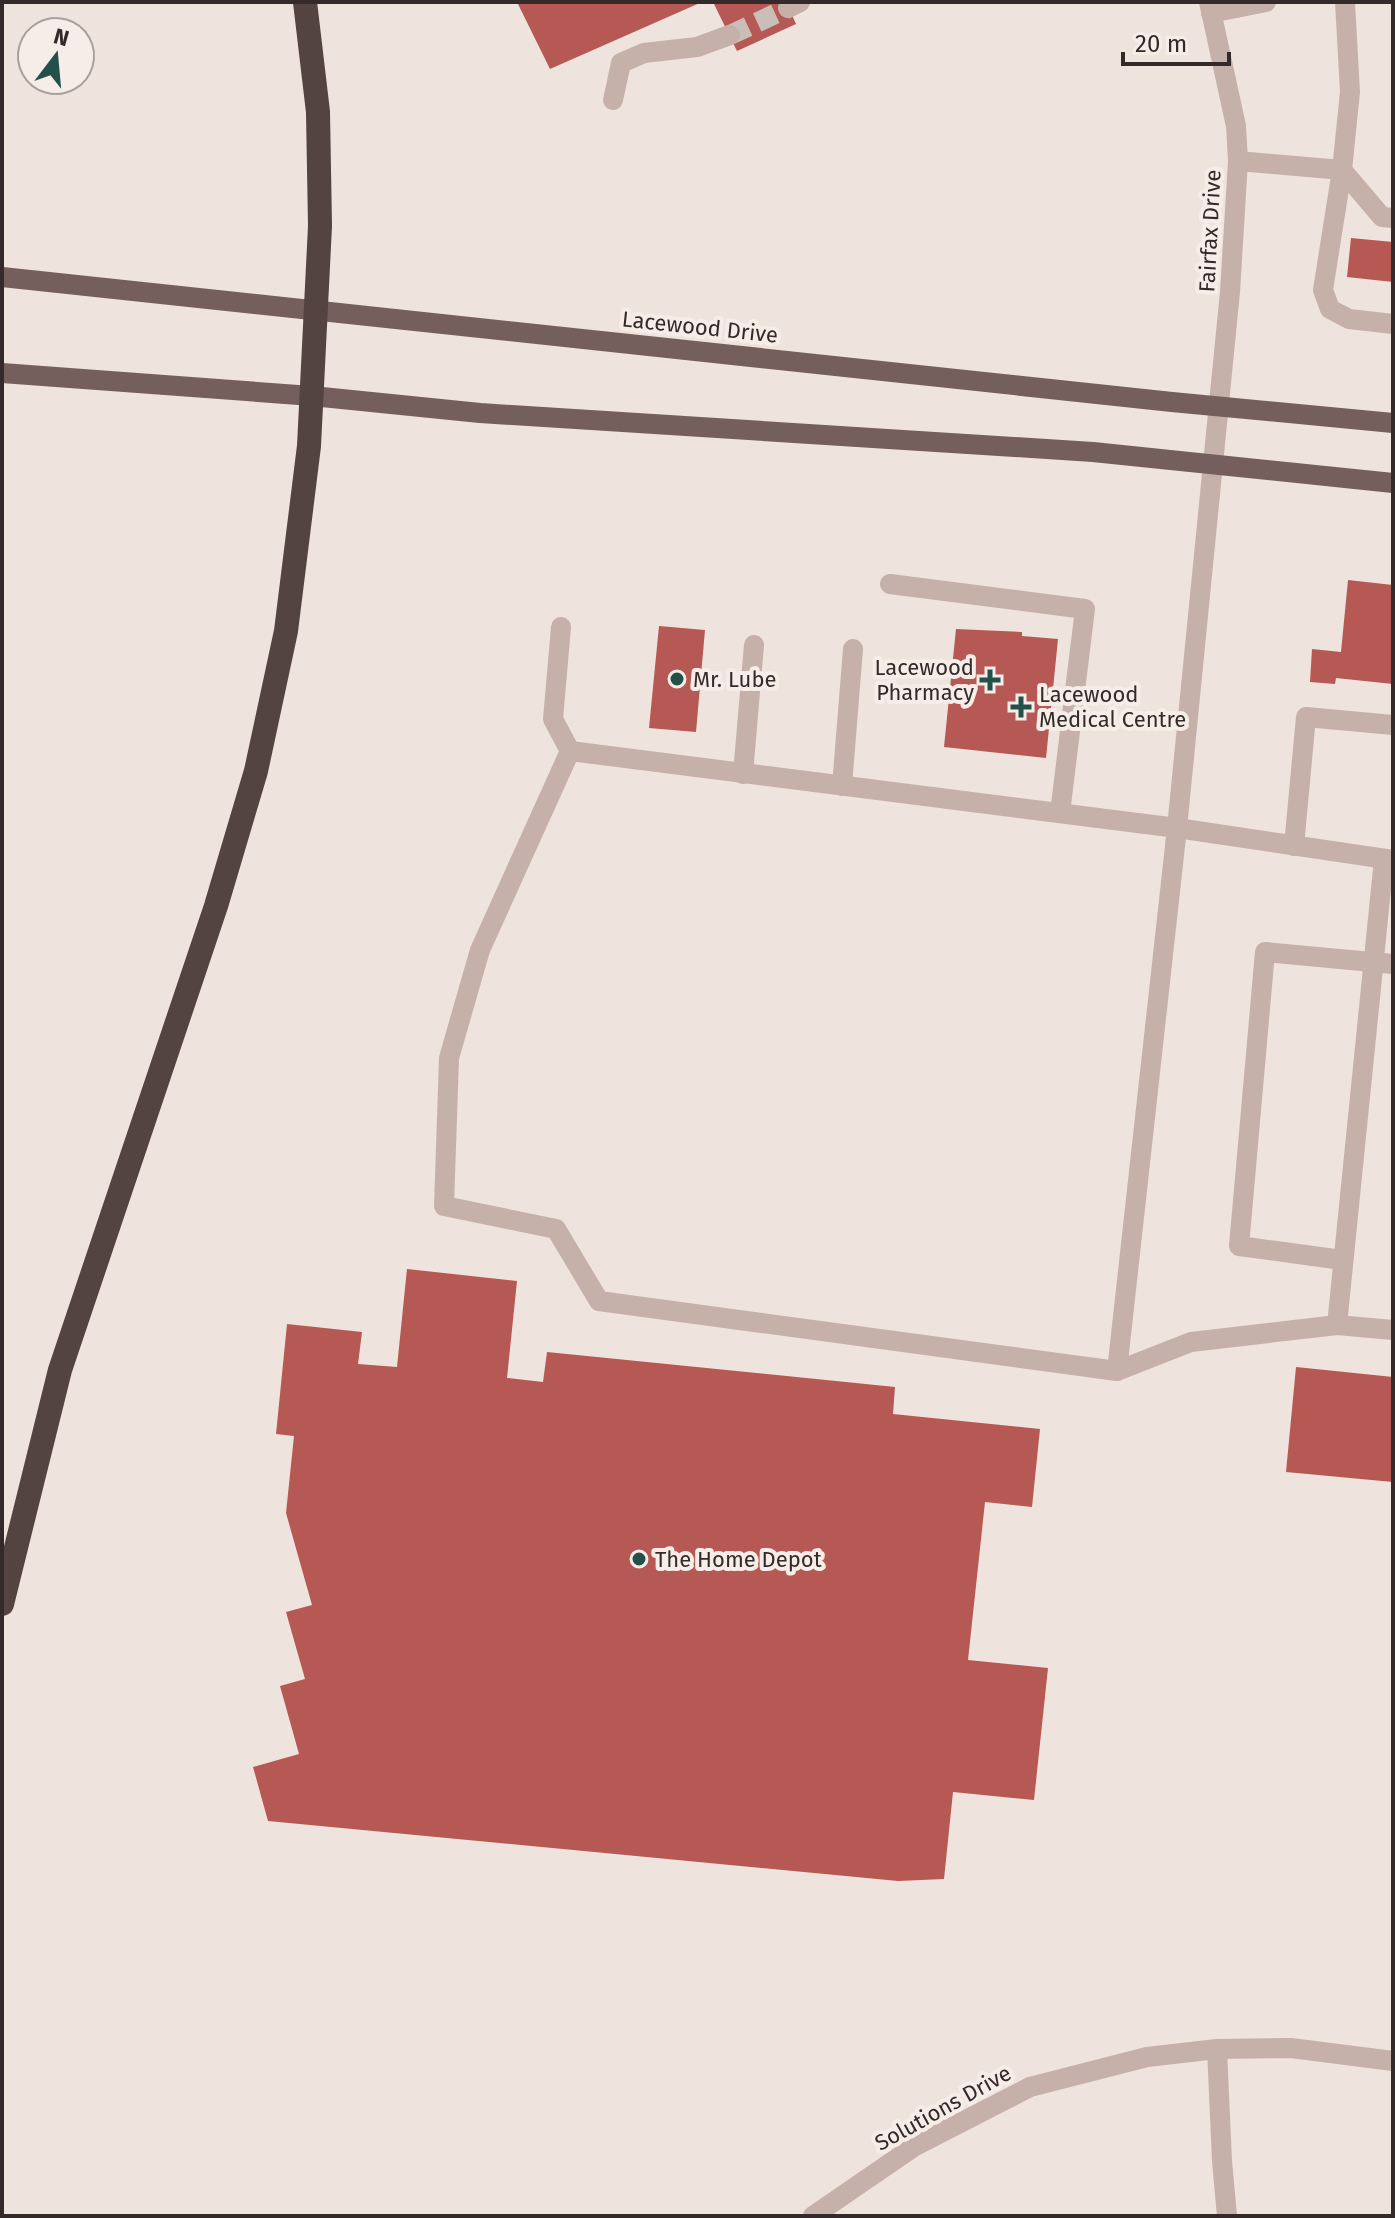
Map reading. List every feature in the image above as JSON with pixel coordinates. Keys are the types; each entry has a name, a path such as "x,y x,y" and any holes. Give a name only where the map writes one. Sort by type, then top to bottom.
{"highway":[{"path":"2,1604 60,1370 216,906 256,771 286,631 304,502 320,226 318,112 305,2"}],"main road":[{"name":"Lacewood Drive","path":"2,277 1393,423"},
{"path":"2,373 312,396 480,413 1093,452 1393,483"}],"street":[{"path":"1210,8 1266,2"},
{"path":"1345,2 1350,92 1342,170 1323,290 1330,309 1349,319 1393,324"},
{"name":"Fairfax Drive","path":"1117,1371 1177,828 1230,292 1238,161 1236,126 1210,8"},
{"path":"613,100 621,63 644,53 697,47 730,35"},
{"path":"1238,161 1342,170 1382,217 1393,218"},
{"path":"890,584 1085,609 1060,813"},
{"path":"561,627 553,719 570,751"},
{"path":"743,774 754,645"},
{"path":"842,786 853,649"},
{"path":"1294,846 1306,717 1393,725"},
{"path":"570,751 1177,828 1389,860 1383,963 1342,1260 1337,1325"},
{"path":"570,751 480,950 449,1058 444,1206 556,1229 599,1301 1117,1371 1191,1342 1337,1325 1393,1330"},
{"path":"1342,1260 1239,1246 1265,952 1383,963"},
{"name":"Solutions Drive","path":"813,2216 915,2146 1030,2087 1147,2057 1217,2049 1291,2048 1393,2061"},
{"path":"1217,2049 1227,2216"}],"building":[{"path":"517,2 702,2 550,69"},
{"path":"713,2 786,2 796,24 737,51"},
{"path":"1351,238 1393,242 1393,282 1347,277"},
{"path":"1348,580 1393,585 1393,684 1336,678 1335,684 1310,682 1312,649 1341,652"},
{"name":"Mr. Lube","path":"659,626 705,630 696,732 649,728"},
{"path":"956,629 1022,632 1022,636 1058,639 1046,758 944,747"},
{"name":"The Home Depot","path":"407,1269 517,1281 507,1378 543,1382 547,1352 895,1387 893,1414 1040,1429 1032,1507 985,1502 968,1660 1048,1668 1034,1800 953,1792 944,1879 898,1881 268,1821 253,1767 299,1754 280,1686 305,1679 286,1612 312,1605 286,1513 294,1436 276,1434 287,1324 362,1332 358,1364 397,1367"},
{"path":"1296,1367 1393,1377 1393,1482 1286,1472"}],"tunnel":[{"path":"730,35 788,8"}],"place":[{"name":"Mr. Lube","path":"677,679"},
{"name":"Lacewood Pharmacy","path":"990,680"},
{"name":"Lacewood Medical Centre","path":"1021,707"},
{"name":"The Home Depot","path":"639,1559"}]}
